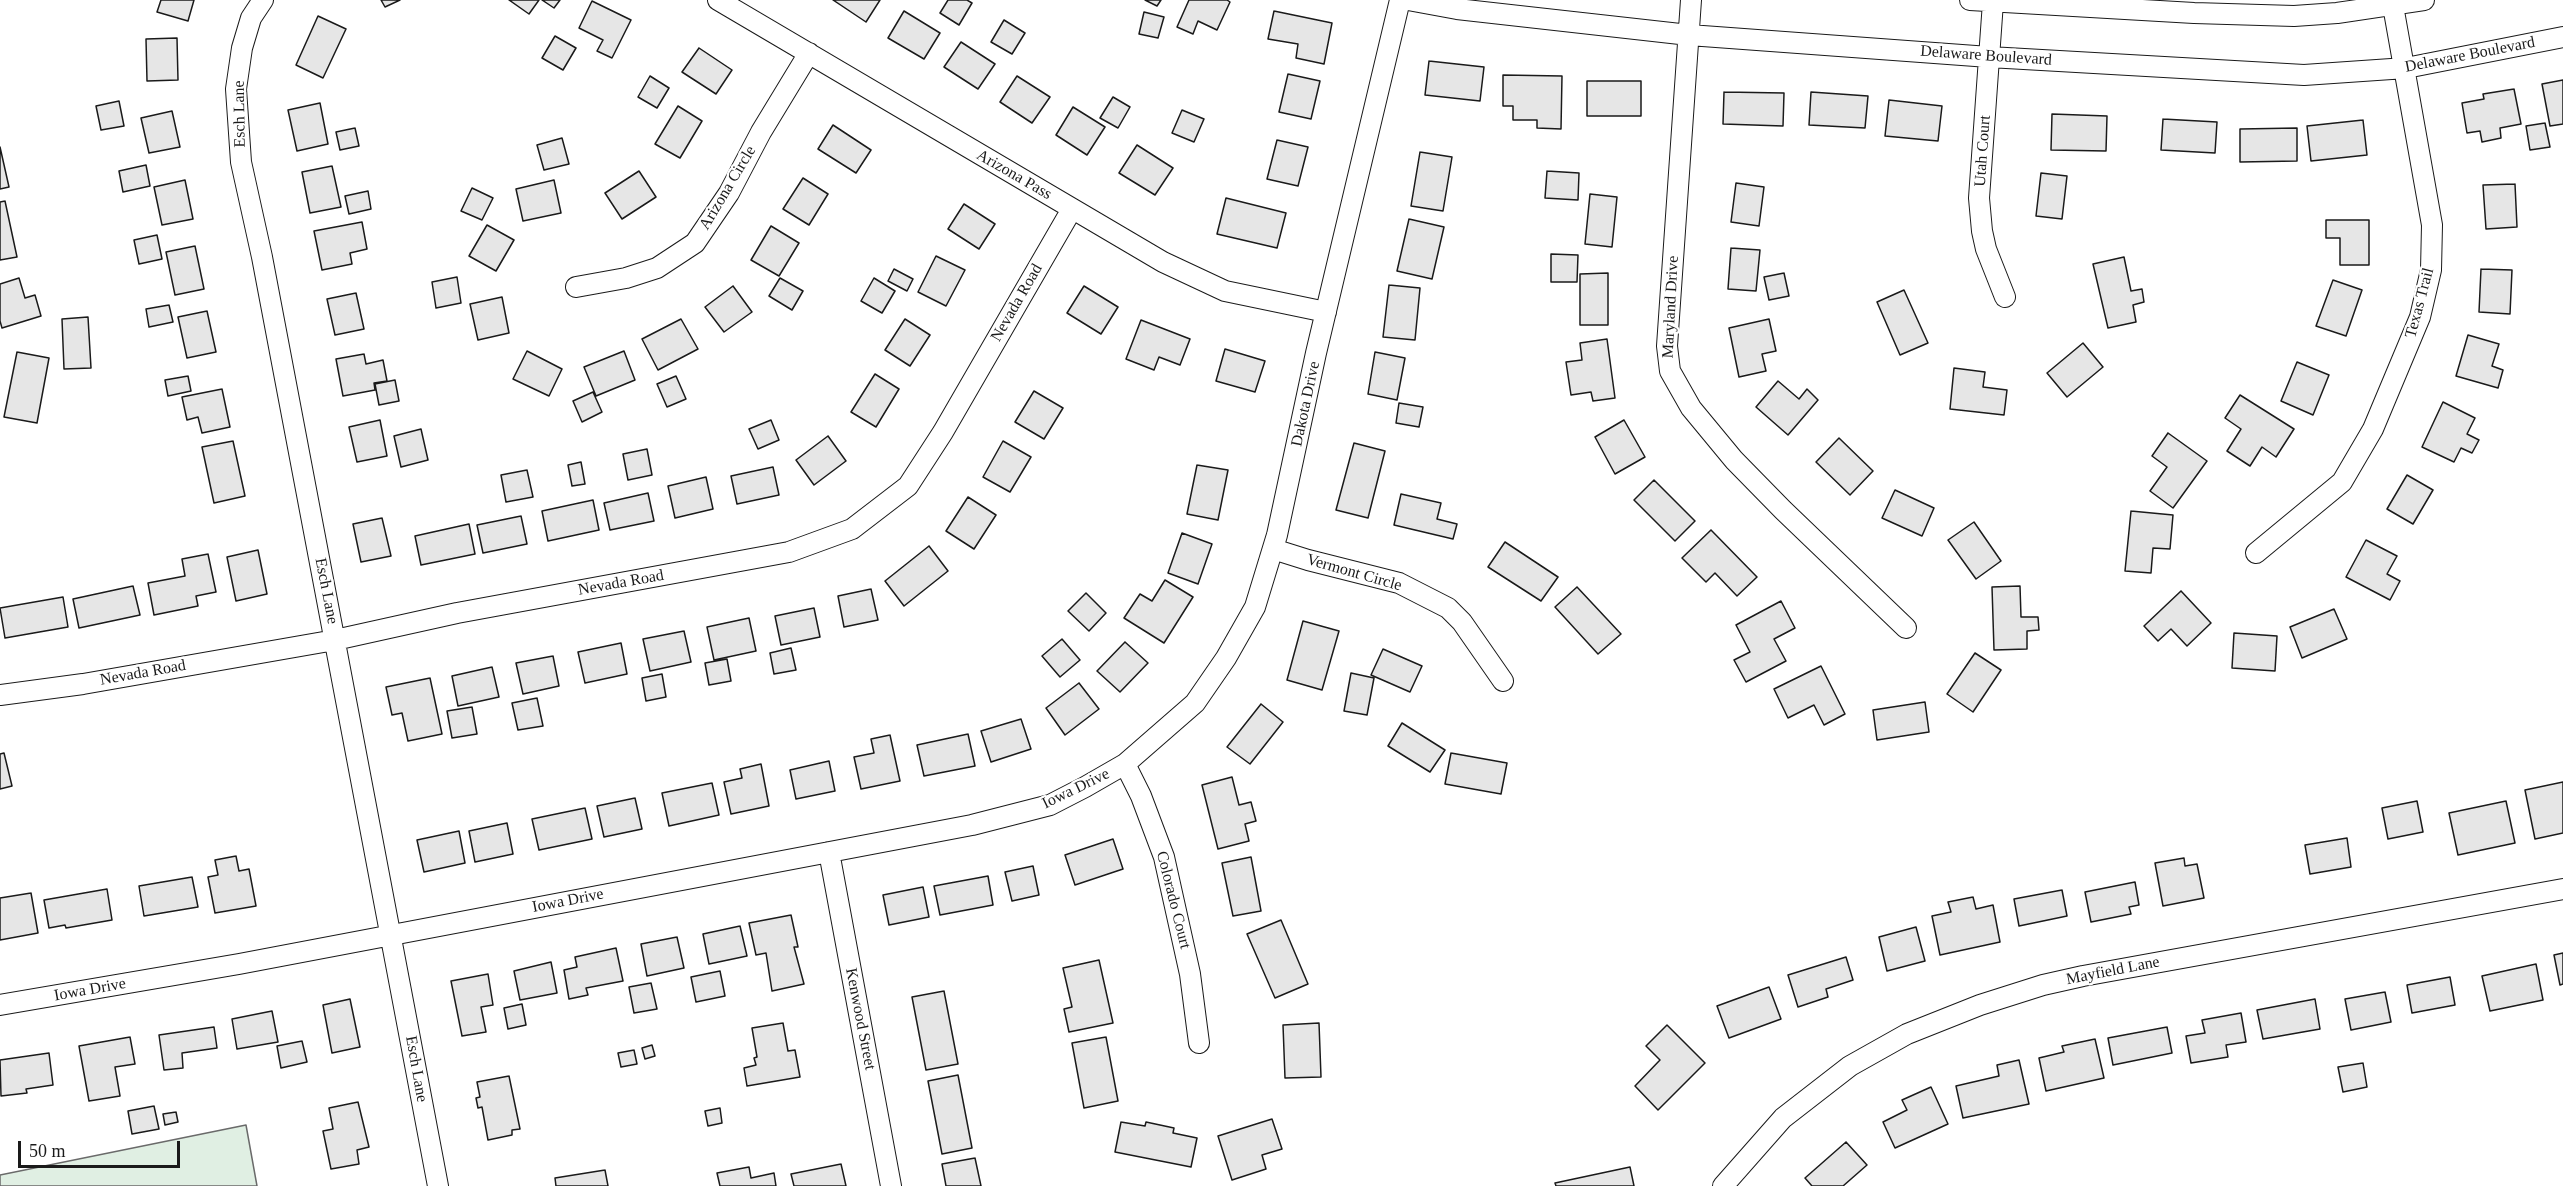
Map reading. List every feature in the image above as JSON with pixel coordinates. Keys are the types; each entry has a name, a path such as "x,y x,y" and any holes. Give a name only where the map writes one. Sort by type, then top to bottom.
{"street":[{"name":"Esch Lane","path":"263,0 251,18 242,48 236,89 241,162 262,257 438,1186"},
{"name":"Arizona Pass","path":"718,0 1163,262 1225,291 1326,312"},
{"name":"Dakota Drive","path":"1125,764 1195,703 1256,607 1273,549 1400,0"},
{"name":"Delaware Boulevard","path":"1408,0 1457,9 1689,35 1989,57 2304,75 2406,68 2563,37"},
{"name":"Maryland Drive","path":"1691,0 1667,346 1670,371 1691,408 1734,460 1906,628"},
{"path":"1970,0 2194,13 2294,16 2424,0"},
{"name":"Utah Court","path":"1993,2 1979,198 1986,249 2005,297"},
{"name":"Texas Trail","path":"2256,554 2342,482 2373,429 2420,317 2431,270 2432,225 2393,3"},
{"name":"Arizona Circle","path":"576,287 626,278 657,268 695,243 729,193 761,132 809,53"},
{"name":"Nevada Road","path":"0,695 83,684 335,640 457,613 789,552 852,529 908,486 943,432 1072,209"},
{"name":"Vermont Circle","path":"1273,549 1399,583 1448,608 1462,622 1503,681"},
{"name":"Iowa Drive","path":"0,1005 228,966 972,825 1050,805 1085,788 1125,764"},
{"name":"Colorado Court","path":"1125,764 1141,796 1164,857 1190,974 1199,1044"},
{"name":"Kenwood Street","path":"829,852 891,1186"},
{"name":"Mayfield Lane","path":"1724,1186 1783,1118 1850,1066 1908,1034 1980,1005 2083,976 2563,889"}],"green space":[{"path":"246,1125 257,1186 0,1186 0,1175"}],"building":[{"path":"161,0 194,0 188,21 157,12"},
{"path":"381,0 400,0 385,7"},
{"path":"509,0 539,0 529,14"},
{"path":"542,0 560,0 554,8"},
{"path":"833,0 880,0 866,22"},
{"path":"948,0 967,0 972,3 959,25 940,13"},
{"path":"1145,0 1161,0 1157,6"},
{"path":"1189,0 1227,0 1230,2 1217,30 1198,21 1193,34 1177,27"},
{"path":"592,1 631,20 612,58 597,51 603,40 579,28"},
{"path":"904,11 940,33 924,59 888,38"},
{"path":"1274,11 1332,23 1324,64 1296,58 1298,44 1268,39"},
{"path":"1144,12 1164,17 1158,38 1139,34"},
{"path":"318,16 346,29 323,78 296,65"},
{"path":"1004,20 1025,33 1012,54 991,42"},
{"path":"555,36 576,48 563,70 542,58"},
{"path":"177,38 178,80 147,81 146,39"},
{"path":"961,42 995,64 978,89 944,67"},
{"path":"699,48 732,70 716,94 682,72"},
{"path":"1429,61 1484,67 1480,101 1425,95"},
{"path":"1288,74 1320,81 1311,119 1279,112"},
{"path":"1503,75 1562,76 1561,129 1537,128 1537,120 1513,120 1513,106 1503,106"},
{"path":"650,76 669,88 657,108 638,97"},
{"path":"1017,76 1050,97 1032,123 1000,102"},
{"path":"2563,80 2563,124 2550,126 2542,84"},
{"path":"1587,81 1641,81 1641,116 1587,116"},
{"path":"2514,89 2521,124 2500,128 2501,138 2482,142 2480,131 2467,133 2462,103 2484,99 2483,94"},
{"path":"1724,92 1784,93 1783,126 1723,124"},
{"path":"1811,92 1868,96 1865,128 1809,125"},
{"path":"1113,97 1130,107 1118,128 1100,118"},
{"path":"1889,100 1942,106 1938,141 1885,136"},
{"path":"119,101 124,126 101,130 96,106"},
{"path":"320,103 328,144 297,151 288,110"},
{"path":"678,106 702,121 680,158 655,144"},
{"path":"1073,107 1105,127 1087,155 1056,135"},
{"path":"1182,110 1204,119 1194,142 1172,133"},
{"path":"172,111 180,147 149,153 141,118"},
{"path":"2052,114 2107,116 2106,151 2051,150"},
{"path":"2163,119 2217,122 2215,153 2161,150"},
{"path":"2363,120 2367,155 2311,161 2307,126"},
{"path":"2545,123 2550,147 2530,150 2526,126"},
{"path":"833,125 871,150 856,173 818,149"},
{"path":"355,128 359,146 340,150 336,132"},
{"path":"2297,128 2297,161 2240,162 2240,129"},
{"path":"562,138 569,164 544,170 537,145"},
{"path":"1277,140 1308,147 1298,186 1267,179"},
{"path":"1137,145 1173,168 1155,195 1119,173"},
{"path":"0,147 9,187 0,189"},
{"path":"1420,152 1452,157 1443,211 1411,206"},
{"path":"146,165 150,186 123,192 119,171"},
{"path":"332,166 341,207 310,213 302,172"},
{"path":"639,171 656,197 622,219 605,193"},
{"path":"1547,171 1579,173 1578,200 1545,198"},
{"path":"2041,173 2067,176 2062,219 2036,216"},
{"path":"803,178 828,194 809,225 783,209"},
{"path":"185,180 193,219 162,225 154,187"},
{"path":"554,180 561,213 523,221 516,189"},
{"path":"1736,183 1764,187 1759,226 1731,222"},
{"path":"2515,184 2517,227 2486,229 2483,185"},
{"path":"472,188 493,198 482,220 461,211"},
{"path":"368,191 371,209 349,214 345,196"},
{"path":"1590,194 1617,197 1612,247 1585,244"},
{"path":"1226,198 1286,213 1277,248 1217,234"},
{"path":"5,201 17,257 0,260 0,202"},
{"path":"964,204 995,224 979,249 948,229"},
{"path":"1409,219 1444,227 1432,279 1397,271"},
{"path":"2326,220 2369,220 2369,265 2340,265 2340,238 2326,238"},
{"path":"362,222 367,249 350,253 352,264 322,270 314,231"},
{"path":"487,225 514,240 496,271 469,256"},
{"path":"771,226 799,243 779,276 751,260"},
{"path":"157,235 162,259 139,264 134,240"},
{"path":"195,246 204,289 175,295 166,252"},
{"path":"1731,248 1760,250 1756,291 1728,289"},
{"path":"1551,254 1578,255 1577,282 1551,282"},
{"path":"936,256 965,270 946,306 918,292"},
{"path":"2124,257 2131,291 2142,289 2144,302 2133,305 2136,322 2108,328 2093,264"},
{"path":"894,269 913,279 907,291 888,281"},
{"path":"2481,269 2512,270 2510,314 2479,312"},
{"path":"1608,273 1608,325 1580,325 1580,274"},
{"path":"1784,273 1789,296 1769,300 1764,277"},
{"path":"457,277 461,303 436,308 432,282"},
{"path":"19,278 25,298 35,295 41,316 2,328 0,284"},
{"path":"780,278 803,291 792,310 769,296"},
{"path":"874,278 895,291 882,313 861,301"},
{"path":"2333,280 2362,290 2346,336 2316,326"},
{"path":"1389,285 1420,288 1415,340 1383,337"},
{"path":"733,286 752,312 724,332 705,307"},
{"path":"1084,286 1118,307 1101,334 1067,313"},
{"path":"1904,290 1928,343 1900,355 1877,302"},
{"path":"356,293 364,329 335,335 327,299"},
{"path":"502,297 509,333 478,340 470,304"},
{"path":"169,305 173,322 149,327 146,309"},
{"path":"207,311 216,352 187,358 178,317"},
{"path":"88,317 91,368 64,369 62,319"},
{"path":"681,319 698,349 658,370 642,339"},
{"path":"905,319 930,335 910,366 885,350"},
{"path":"1769,319 1776,351 1762,354 1766,371 1739,377 1729,328"},
{"path":"1141,320 1190,339 1180,365 1159,357 1154,370 1126,359"},
{"path":"2468,335 2499,344 2492,366 2503,370 2498,388 2456,376"},
{"path":"1607,339 1615,398 1593,401 1591,392 1571,395 1566,362 1582,360 1580,343"},
{"path":"2083,343 2103,367 2067,397 2047,373"},
{"path":"1225,349 1265,361 1255,392 1216,381"},
{"path":"527,351 562,369 549,396 513,379"},
{"path":"624,351 635,380 596,396 584,367"},
{"path":"17,352 49,358 37,423 4,417"},
{"path":"1375,352 1405,358 1397,400 1368,394"},
{"path":"364,354 366,364 383,360 387,381 374,383 375,390 343,396 336,359"},
{"path":"2297,362 2329,375 2313,415 2281,401"},
{"path":"1954,368 1985,372 1983,387 2007,390 2004,415 1950,409"},
{"path":"875,374 899,389 876,427 851,412"},
{"path":"188,376 191,391 168,396 165,380"},
{"path":"676,376 686,399 667,407 657,384"},
{"path":"395,380 399,401 379,405 375,384"},
{"path":"1778,381 1799,399 1807,389 1818,400 1788,435 1756,407"},
{"path":"222,389 230,427 202,433 198,417 187,420 182,397"},
{"path":"1034,391 1063,408 1044,439 1015,422"},
{"path":"593,392 602,412 582,422 573,401"},
{"path":"2240,395 2294,429 2276,457 2262,447 2250,466 2227,451 2241,429 2225,418"},
{"path":"2443,402 2475,418 2467,434 2479,440 2472,453 2461,448 2454,462 2422,447"},
{"path":"1399,403 1423,407 1419,427 1396,423"},
{"path":"380,420 387,456 357,462 349,427"},
{"path":"771,420 779,440 758,449 749,429"},
{"path":"1624,420 1645,457 1615,474 1595,437"},
{"path":"421,429 428,460 401,467 394,436"},
{"path":"2168,433 2207,461 2173,508 2150,491 2167,467 2152,456"},
{"path":"828,436 846,461 814,485 796,460"},
{"path":"1839,438 1873,471 1850,495 1816,462"},
{"path":"233,441 245,496 214,503 202,447"},
{"path":"1003,441 1031,457 1010,492 983,477"},
{"path":"1354,443 1385,451 1368,518 1336,510"},
{"path":"647,449 652,475 628,480 623,454"},
{"path":"581,462 585,484 572,486 568,465"},
{"path":"1197,465 1228,470 1218,520 1187,514"},
{"path":"773,467 779,495 737,504 731,476"},
{"path":"527,470 533,497 506,502 501,475"},
{"path":"2407,475 2433,490 2413,524 2387,509"},
{"path":"706,477 713,509 675,518 668,486"},
{"path":"1654,480 1695,521 1675,541 1634,500"},
{"path":"1895,490 1934,508 1922,536 1882,518"},
{"path":"648,493 654,521 610,530 604,503"},
{"path":"1401,494 1441,503 1437,519 1457,524 1453,539 1394,525"},
{"path":"968,497 996,515 974,549 946,531"},
{"path":"593,500 599,530 548,541 542,511"},
{"path":"2131,511 2173,515 2170,549 2153,548 2151,573 2125,571"},
{"path":"521,516 527,544 483,553 477,525"},
{"path":"382,518 391,556 361,562 353,524"},
{"path":"1974,522 2001,561 1976,579 1948,540"},
{"path":"469,524 475,554 421,565 415,536"},
{"path":"1711,530 1757,577 1737,596 1715,573 1706,582 1682,558"},
{"path":"1182,533 1212,544 1198,584 1168,573"},
{"path":"2366,540 2397,556 2387,574 2400,581 2390,600 2346,577"},
{"path":"1505,542 1558,577 1541,601 1488,567"},
{"path":"929,546 948,571 904,606 885,581"},
{"path":"258,550 267,594 236,601 227,557"},
{"path":"208,554 216,592 196,596 198,606 154,615 148,583 185,576 182,559"},
{"path":"1165,580 1193,597 1164,643 1124,618 1140,594 1152,601"},
{"path":"133,586 140,615 79,628 73,599"},
{"path":"2020,586 2021,617 2038,617 2039,630 2027,631 2027,649 1994,650 1992,587"},
{"path":"1577,587 1621,634 1598,654 1555,607"},
{"path":"871,589 878,620 844,627 838,596"},
{"path":"2181,591 2211,623 2187,646 2171,629 2158,641 2144,626"},
{"path":"1086,593 1106,613 1089,631 1068,611"},
{"path":"63,597 68,627 5,638 0,608"},
{"path":"1781,601 1795,628 1774,639 1786,661 1746,682 1734,660 1750,652 1736,625"},
{"path":"814,608 820,637 781,645 775,616"},
{"path":"2334,609 2347,639 2302,658 2290,627"},
{"path":"749,618 756,651 714,660 707,627"},
{"path":"1303,621 1339,631 1322,690 1287,680"},
{"path":"684,631 691,662 650,671 643,639"},
{"path":"2234,633 2277,636 2275,671 2232,668"},
{"path":"1062,639 1080,660 1060,677 1042,656"},
{"path":"1125,642 1148,663 1120,692 1097,671"},
{"path":"621,643 627,674 585,683 578,652"},
{"path":"791,648 796,670 774,674 770,653"},
{"path":"1383,649 1422,666 1410,692 1371,675"},
{"path":"1975,653 2001,670 1973,712 1947,694"},
{"path":"553,656 559,686 523,694 516,663"},
{"path":"727,659 731,681 709,685 705,663"},
{"path":"1821,666 1845,714 1824,725 1814,705 1788,718 1774,689"},
{"path":"492,667 499,697 458,706 452,676"},
{"path":"1351,673 1374,678 1367,715 1344,711"},
{"path":"662,674 666,697 646,701 642,678"},
{"path":"430,678 442,734 408,741 402,713 392,715 386,687"},
{"path":"1079,683 1099,709 1065,735 1046,708"},
{"path":"537,698 543,726 518,730 512,703"},
{"path":"1925,702 1929,732 1877,740 1873,710"},
{"path":"1261,704 1283,722 1250,764 1227,747"},
{"path":"472,707 477,734 452,738 447,711"},
{"path":"1021,719 1031,749 991,762 981,731"},
{"path":"1402,723 1445,750 1430,772 1388,746"},
{"path":"968,734 975,766 924,776 917,745"},
{"path":"890,735 900,781 861,789 854,757 874,753 871,739"},
{"path":"4,753 12,786 0,789 0,754"},
{"path":"1451,753 1507,763 1501,794 1445,784"},
{"path":"829,761 835,791 796,799 790,770"},
{"path":"761,764 769,806 731,814 724,782 742,778 740,769"},
{"path":"1232,777 1239,805 1251,802 1256,821 1245,824 1249,841 1218,849 1202,785"},
{"path":"2563,782 2563,833 2535,839 2525,790"},
{"path":"712,783 719,815 669,826 662,793"},
{"path":"635,798 642,829 604,837 597,806"},
{"path":"2417,801 2423,832 2388,839 2382,808"},
{"path":"2506,801 2515,843 2458,855 2449,813"},
{"path":"585,808 592,839 539,850 532,819"},
{"path":"507,823 513,854 475,862 469,831"},
{"path":"459,831 465,863 424,872 417,840"},
{"path":"2347,838 2351,867 2310,874 2305,845"},
{"path":"1113,839 1123,869 1075,885 1065,855"},
{"path":"236,856 239,871 249,869 256,906 215,913 208,877 218,875 215,860"},
{"path":"1251,857 1261,911 1233,916 1222,863"},
{"path":"2184,858 2185,866 2197,864 2204,898 2163,906 2155,863"},
{"path":"1033,866 1039,895 1012,901 1005,872"},
{"path":"988,876 993,905 940,915 934,886"},
{"path":"192,877 198,907 144,916 139,886"},
{"path":"2135,882 2139,905 2129,907 2131,914 2091,922 2085,892"},
{"path":"923,887 929,917 889,925 883,895"},
{"path":"107,889 112,920 66,928 65,925 49,928 44,900"},
{"path":"2062,890 2067,916 2019,926 2014,899"},
{"path":"31,893 38,933 0,940 0,898"},
{"path":"1973,897 1976,909 1993,905 2000,942 1940,955 1932,916 1951,912 1948,902"},
{"path":"791,915 798,947 794,947 804,984 772,991 766,953 756,955 749,923"},
{"path":"1281,920 1308,984 1275,998 1247,934"},
{"path":"740,926 747,956 709,964 703,934"},
{"path":"1916,927 1925,961 1887,971 1879,937"},
{"path":"677,937 684,968 647,976 641,944"},
{"path":"616,948 623,981 586,988 588,995 569,999 564,970 577,967 575,957"},
{"path":"2563,953 2563,984 2560,985 2554,955"},
{"path":"1846,957 1853,980 1826,989 1828,997 1798,1007 1788,975"},
{"path":"1099,960 1113,1023 1069,1032 1064,1009 1072,1007 1063,968"},
{"path":"551,962 557,993 520,1000 514,971"},
{"path":"2536,964 2543,1000 2490,1011 2482,976"},
{"path":"720,971 725,996 696,1002 691,977"},
{"path":"488,974 493,1005 481,1007 486,1032 462,1036 451,981"},
{"path":"2450,977 2455,1005 2412,1013 2407,985"},
{"path":"651,983 657,1009 634,1013 629,987"},
{"path":"1769,987 1781,1019 1729,1038 1717,1006"},
{"path":"944,991 958,1064 926,1070 912,997"},
{"path":"2385,992 2391,1022 2351,1030 2345,999"},
{"path":"350,999 360,1047 332,1053 323,1005"},
{"path":"2315,999 2320,1029 2263,1039 2257,1010"},
{"path":"522,1004 526,1025 508,1029 504,1008"},
{"path":"272,1011 278,1042 237,1049 232,1019"},
{"path":"2241,1013 2246,1042 2226,1045 2228,1057 2191,1063 2186,1036 2205,1033 2202,1020"},
{"path":"783,1023 788,1051 795,1050 800,1077 747,1086 744,1068 756,1065 754,1058 757,1057 752,1028"},
{"path":"1319,1023 1321,1077 1285,1078 1283,1025"},
{"path":"1667,1025 1705,1063 1658,1110 1635,1086 1660,1060 1646,1046"},
{"path":"214,1027 217,1048 182,1053 183,1068 164,1070 159,1035"},
{"path":"2167,1027 2172,1053 2113,1065 2108,1038"},
{"path":"130,1037 135,1064 115,1067 120,1096 89,1101 79,1046"},
{"path":"1106,1037 1118,1101 1084,1108 1072,1043"},
{"path":"2095,1039 2104,1078 2046,1091 2039,1058 2064,1052 2062,1046"},
{"path":"302,1041 307,1062 281,1068 277,1046"},
{"path":"652,1045 655,1056 645,1059 642,1048"},
{"path":"634,1050 637,1064 621,1067 618,1053"},
{"path":"49,1053 53,1085 26,1089 27,1093 1,1096 0,1060"},
{"path":"2019,1060 2029,1104 1963,1118 1956,1086 1999,1076 1997,1065"},
{"path":"2363,1063 2367,1087 2343,1092 2338,1067"},
{"path":"958,1075 972,1148 942,1154 928,1081"},
{"path":"509,1076 520,1129 512,1130 512,1135 488,1140 482,1107 478,1108 476,1098 480,1097 477,1082"},
{"path":"1931,1087 1948,1124 1895,1148 1883,1122 1907,1110 1902,1100"},
{"path":"358,1102 369,1147 357,1150 359,1164 331,1169 323,1131 333,1129 329,1108"},
{"path":"154,1106 159,1129 132,1134 128,1111"},
{"path":"720,1108 722,1123 708,1126 705,1111"},
{"path":"176,1112 178,1122 165,1125 163,1114"},
{"path":"1272,1119 1282,1149 1262,1155 1266,1169 1232,1180 1218,1136"},
{"path":"1121,1122 1145,1126 1146,1122 1174,1128 1173,1133 1197,1138 1191,1167 1115,1152"},
{"path":"1846,1142 1867,1165 1843,1186 1812,1186 1805,1178"},
{"path":"975,1158 981,1186 946,1186 942,1164"},
{"path":"841,1164 846,1186 794,1186 791,1174"},
{"path":"749,1167 751,1178 774,1173 776,1186 720,1186 717,1173"},
{"path":"1630,1167 1634,1186 1556,1186 1555,1183"},
{"path":"605,1170 608,1186 556,1186 555,1178"}]}
